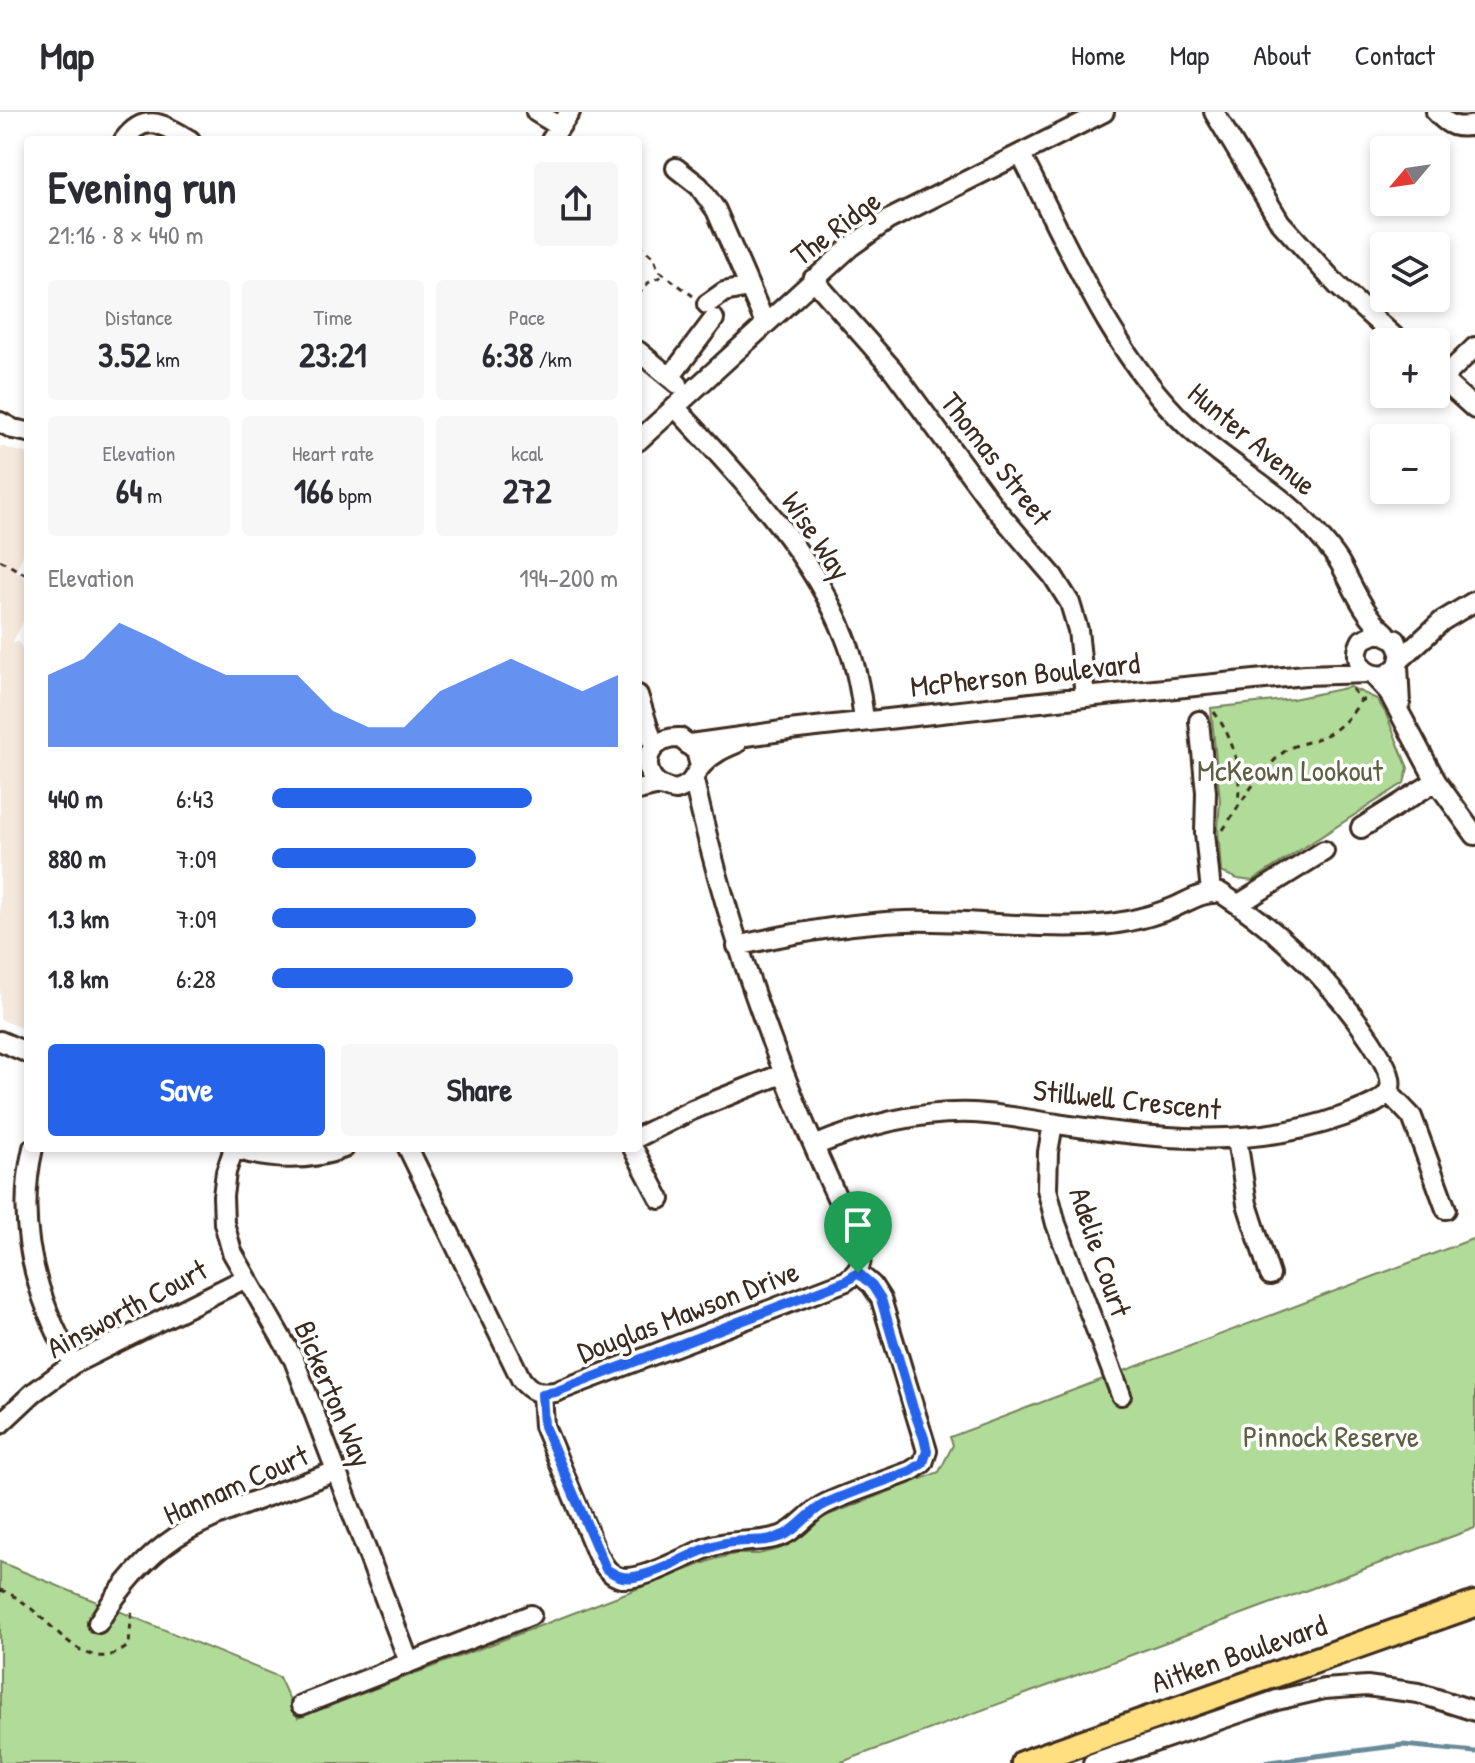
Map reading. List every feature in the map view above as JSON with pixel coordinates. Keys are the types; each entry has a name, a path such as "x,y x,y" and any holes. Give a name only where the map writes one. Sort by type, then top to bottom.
{"main road":[{"name":"Aitken Boulevard","path":"1024,1763 1475,1604"}],"street":[{"path":"536,112 560,126"},
{"name":"The Ridge","path":"642,437 813,279 888,220 1104,112"},
{"path":"1214,112 1280,222 1337,285 1385,328"},
{"path":"1436,112 1446,123 1461,128 1475,125"},
{"path":"126,136 134,124 145,116 183,136"},
{"name":"Hunter Avenue","path":"1021,155 1133,364 1187,426 1285,502 1313,529 1338,560 1370,620 1389,634"},
{"path":"676,168 699,186 716,210 765,323"},
{"name":"Thomas Street","path":"813,279 893,370 987,498 1053,576 1070,603 1078,630 1085,697"},
{"path":"671,376 724,292 748,287"},
{"path":"1450,367 1475,347"},
{"name":"Wise Way","path":"642,354 671,376 681,401 759,500 820,588 845,637 860,683 864,721"},
{"path":"1450,386 1475,409"},
{"path":"0,422 24,431"},
{"name":"Hunter Avenue","path":"1357,596 1362,623 1360,642"},
{"path":"1370,674 1387,675 1442,621 1475,601"},
{"path":"1442,621 1389,634 1373,633 1360,642 1357,651 1359,664 1388,691 1436,781 1475,835"},
{"path":"1389,634 1400,646 1397,688 1402,716"},
{"name":"McPherson Boulevard","path":"1305,675 1331,665 1360,642"},
{"name":"McPherson Boulevard","path":"690,744 1085,697 1305,675 1370,674"},
{"path":"642,711 653,754 649,771 706,834"},
{"path":"1205,714 1205,833 1211,892"},
{"name":"McPherson Boulevard","path":"697,774 718,751 751,737"},
{"path":"410,1152 521,1379 530,1390 542,1394 544,1426 597,1554 606,1569 620,1578 636,1577 711,1546 764,1541 785,1534 801,1524 812,1511 911,1471 923,1463 927,1451 881,1299 872,1285 858,1273 862,1260 860,1246 823,1171 782,1074 737,946 706,834 696,751 680,738 653,754"},
{"path":"642,790 667,788 697,774"},
{"path":"1361,828 1436,781"},
{"path":"1239,904 1324,851"},
{"path":"737,946 803,931 854,924 908,921 1088,926 1127,921 1171,909 1211,892 1221,893 1281,937 1359,1023 1387,1066 1392,1081 1389,1093 1412,1117 1446,1209"},
{"path":"0,1041 24,1051"},
{"path":"642,1135 692,1110 782,1074"},
{"name":"Stillwell Crescent","path":"814,1146 890,1120 933,1114 999,1115 1174,1138 1237,1139 1276,1135 1321,1124 1377,1104 1389,1093"},
{"name":"Adelie Court","path":"1053,1124 1048,1152 1047,1189 1121,1395"},
{"path":"1237,1139 1247,1204 1270,1275"},
{"path":"32,1152 26,1202 28,1245 38,1289 54,1331 73,1364"},
{"name":"Bickerton Way","path":"232,1152 226,1172 224,1223 232,1252 294,1360 409,1662"},
{"path":"249,1152 270,1157 300,1158 326,1152"},
{"path":"635,1152 660,1199"},
{"name":"Douglas Mawson Drive","path":"542,1394 555,1392 802,1298 846,1281 858,1273"},
{"name":"Ainsworth Court","path":"0,1424 33,1393 73,1364 246,1278"},
{"name":"Hannam Court","path":"98,1623 114,1597 142,1565 177,1537 218,1517 336,1471"},
{"path":"301,1705 531,1615"},
{"path":"1093,1763 1277,1700 1324,1689 1367,1686 1418,1693 1475,1711"}],"path":[{"path":"642,248 654,258 658,270 710,312"},
{"path":"642,290 648,283 664,275"},
{"path":"0,560 24,574"},
{"path":"1347,673 1350,687 1361,700"},
{"path":"1361,700 1377,699 1388,691"},
{"path":"1208,854 1258,779 1285,751 1338,728 1352,716 1361,700"},
{"path":"1205,714 1220,720 1238,760 1241,779 1238,806"},
{"path":"0,1590 30,1605 69,1643 85,1653 105,1659 119,1654 129,1645 132,1608"}],"shaded area":[{"path":"0,446 24,453 24,553 16,571 24,577 24,620 12,643 18,641 24,652 24,1029 0,1019"}],"green space":[{"name":"McKeown Lookout","path":"1350,687 1377,699 1386,714 1408,768 1404,783 1252,881 1221,872 1220,801 1211,708 1293,699"},
{"name":"Pinnock Reserve","path":"1475,1238 1475,1528 839,1763 0,1763 0,1562 279,1677 298,1718 715,1559 779,1549 796,1541 821,1518 939,1472 953,1445 950,1437"}],"waterway":[{"path":"1261,1763 1403,1745 1475,1752"}],"route":[{"path":"858,1273 872,1285 881,1299 924,1438 927,1451 923,1463 911,1471 812,1511 801,1524 785,1534 764,1541 711,1546 636,1577 620,1578 606,1569 544,1426 542,1394 555,1392 846,1281 858,1273"}]}
